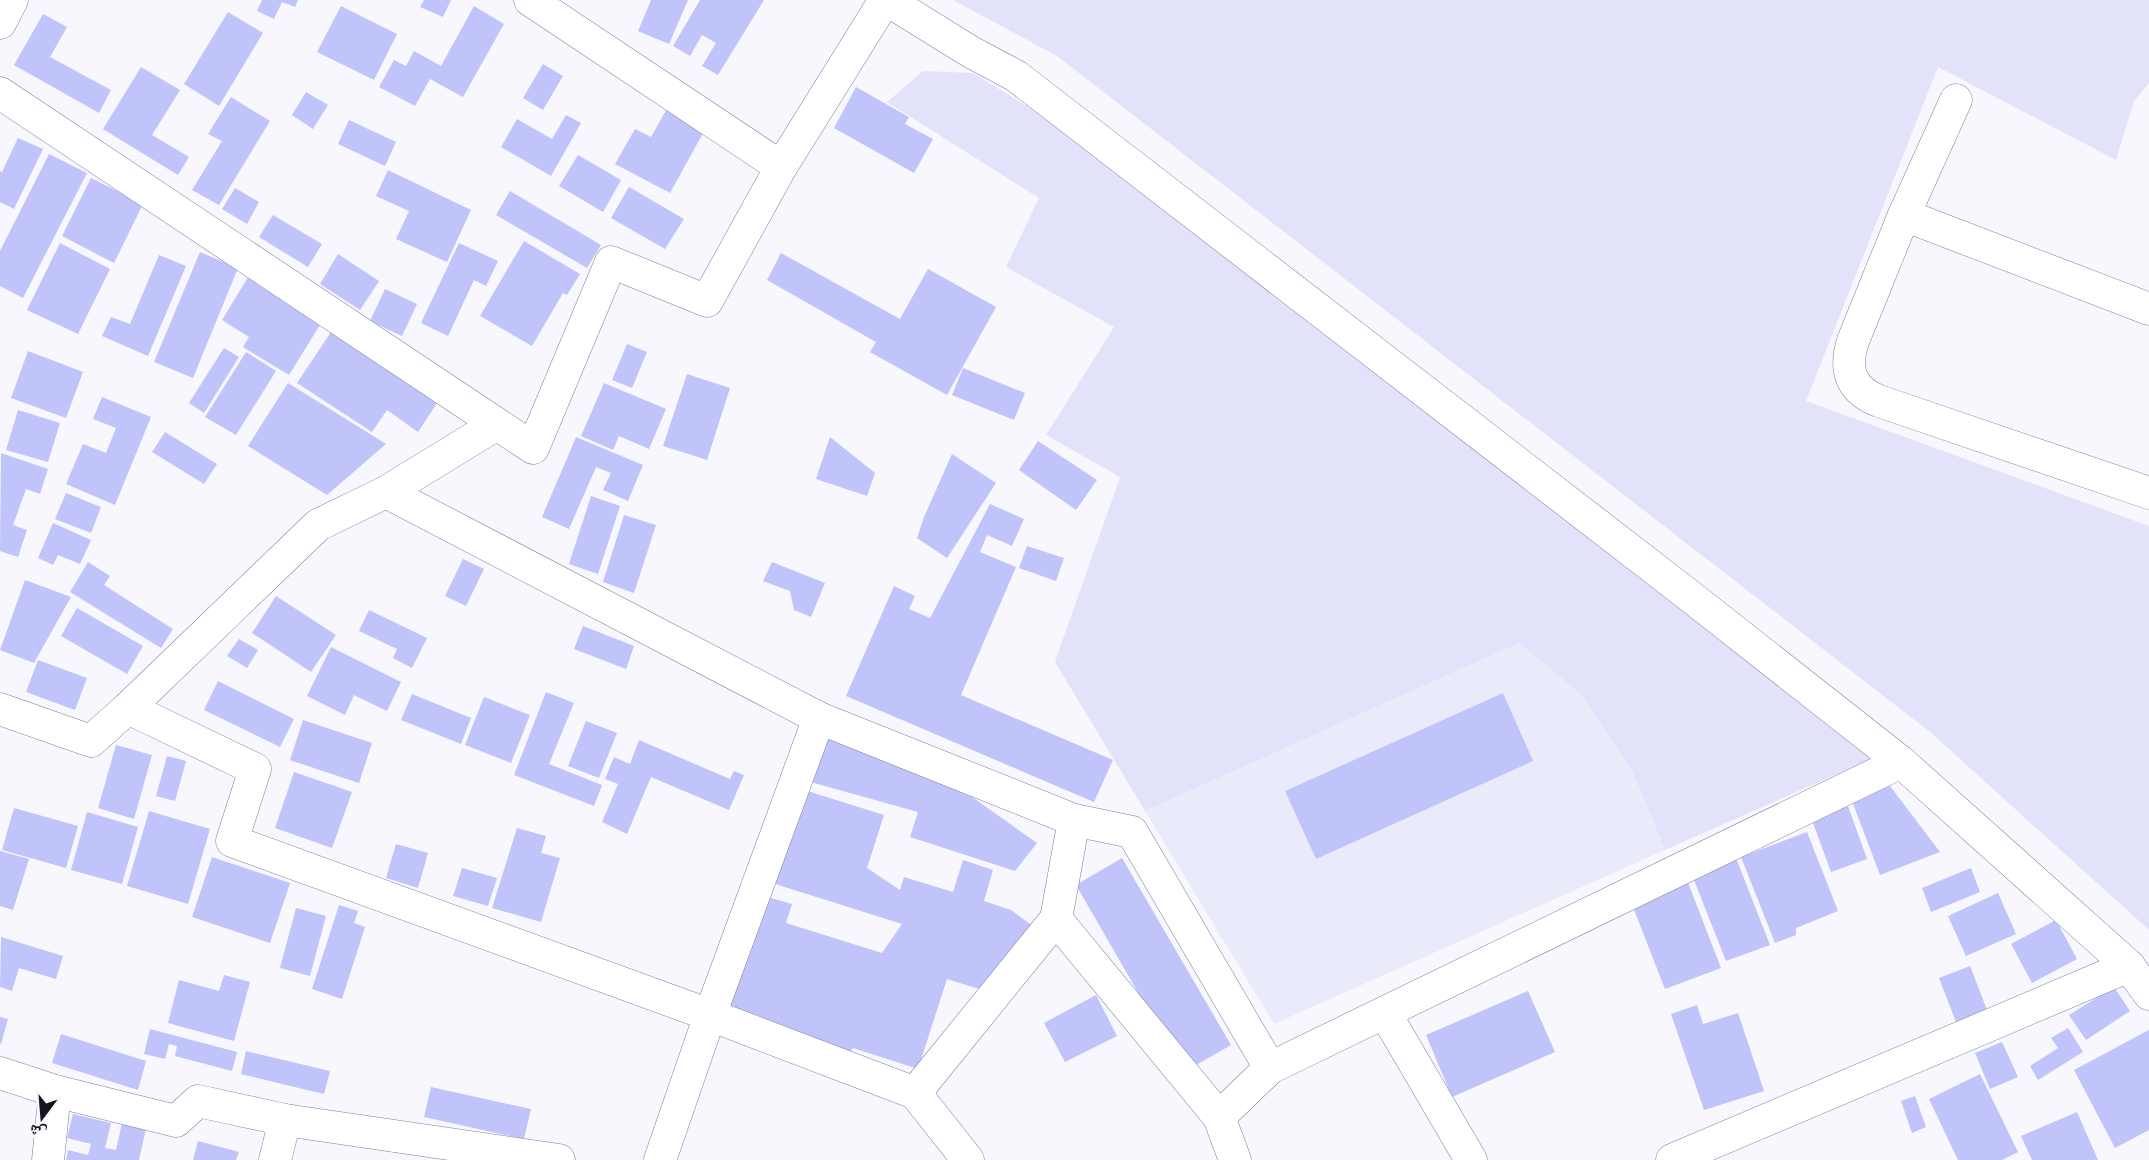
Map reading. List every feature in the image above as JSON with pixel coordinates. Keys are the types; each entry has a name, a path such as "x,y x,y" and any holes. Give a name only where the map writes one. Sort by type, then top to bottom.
{"street":[{"path":"0,23 12,0"},
{"path":"530,0 781,167"},
{"path":"0,93 533,448 611,262 707,302 781,167 886,0 971,52 1016,76 1668,578 1902,762 2130,966 2149,994"},
{"path":"1956,100 1904,215 1849,353 1848,366 1851,377 1867,397 2149,493"},
{"path":"1904,215 2149,309"},
{"path":"0,709 91,741 318,525 386,492 497,424"},
{"path":"386,492 819,718 1074,820 1131,832 1270,1068"},
{"path":"128,708 255,769 232,841 710,1015 915,1093 968,1160"},
{"path":"660,1160 710,1015 819,718"},
{"path":"1219,1117 1270,1068 1902,762"},
{"path":"915,1093 1056,919 1074,820"},
{"path":"1056,919 1219,1117 1235,1160"},
{"path":"1672,1160 2130,966"},
{"path":"1385,1013 1471,1160"},
{"path":"0,1073 55,1091 176,1121 198,1101 285,1120 559,1160"},
{"path":"48,1160 55,1091"},
{"path":"275,1160 285,1120"}],"shaded area":[{"path":"953,0 2149,0 2149,83 2134,101 2116,160 1938,67 1806,401 2149,526 2149,930 1930,732 1057,56"},
{"path":"923,71 973,73 1064,129 1873,758 1665,850 1633,773 1582,695 1519,643 1145,811 1055,662 1120,477 1046,435 1114,327 1006,267 1039,198 887,102"},
{"path":"1519,643 1582,695 1633,773 1665,850 1274,1024 1145,811"}],"building":[{"path":"262,0 298,0 295,7 282,2 274,19 257,11"},
{"path":"424,0 451,0 443,17 420,7"},
{"path":"651,0 688,0 669,44 638,31"},
{"path":"700,0 764,0 718,75 702,66 716,43 702,35 690,56 673,46"},
{"path":"341,6 397,34 374,80 317,52"},
{"path":"474,6 504,24 463,97 430,79 415,106 379,87 394,60 406,66 414,51 441,66"},
{"path":"228,12 263,33 219,106 184,84"},
{"path":"43,14 67,27 50,57 111,90 99,113 14,65"},
{"path":"543,64 563,76 543,110 523,98"},
{"path":"141,67 180,90 152,135 189,157 178,175 103,129"},
{"path":"856,87 909,117 905,124 933,139 914,173 834,128"},
{"path":"306,92 328,105 313,129 292,115"},
{"path":"231,97 270,121 219,205 192,190 222,141 208,134"},
{"path":"669,105 707,126 670,193 615,164 635,129 651,137"},
{"path":"566,115 581,123 551,176 501,147 517,119 552,139"},
{"path":"349,120 396,142 385,166 338,144"},
{"path":"18,138 43,149 14,209 0,202 0,171 2,172"},
{"path":"49,154 87,173 23,298 0,286 0,251"},
{"path":"578,155 621,180 603,212 559,186"},
{"path":"388,170 471,210 447,262 396,239 409,211 376,196"},
{"path":"91,178 143,204 114,263 62,236"},
{"path":"629,187 684,219 665,249 611,218"},
{"path":"235,188 259,202 247,224 222,209"},
{"path":"510,191 601,245 587,268 496,215"},
{"path":"273,215 322,244 308,267 259,237"},
{"path":"524,241 580,274 567,295 563,293 532,346 480,316"},
{"path":"60,243 110,269 78,334 27,310"},
{"path":"459,243 498,261 486,286 474,280 448,336 421,323"},
{"path":"200,252 238,268 193,378 154,362"},
{"path":"781,253 900,319 928,269 996,307 947,395 870,352 876,342 767,280"},
{"path":"338,254 379,281 360,310 320,284"},
{"path":"159,255 186,266 148,356 102,336 111,317 130,324"},
{"path":"250,274 323,320 289,375 243,347 249,337 222,320"},
{"path":"385,289 417,304 402,336 370,321"},
{"path":"331,332 437,403 418,432 387,410 372,432 297,383"},
{"path":"627,344 647,352 632,388 612,380"},
{"path":"224,348 239,357 204,413 189,403"},
{"path":"28,351 83,372 66,418 11,398"},
{"path":"246,352 276,371 236,435 205,417"},
{"path":"963,368 1025,393 1014,420 952,395"},
{"path":"687,374 730,388 707,460 663,446"},
{"path":"288,383 386,444 327,495 248,446"},
{"path":"604,383 666,409 649,449 619,436 613,450 581,436"},
{"path":"102,397 151,417 115,505 66,484 83,444 106,453 116,428 93,419"},
{"path":"18,410 60,423 48,462 6,450"},
{"path":"165,432 217,464 204,484 152,452"},
{"path":"576,437 643,465 628,501 603,490 611,473 596,467 569,529 542,517"},
{"path":"830,437 875,473 867,496 816,479"},
{"path":"1038,441 1097,480 1076,510 1019,470"},
{"path":"1,453 48,469 40,494 26,489 13,525 27,530 18,557 0,551"},
{"path":"952,454 996,483 947,558 917,538"},
{"path":"66,493 101,507 91,533 55,519"},
{"path":"591,496 620,506 598,574 569,564"},
{"path":"990,504 1024,519 1012,546 987,535 980,552 1016,567 961,695 1113,760 1094,802 846,696 894,586 915,596 909,609 930,618"},
{"path":"624,515 656,525 634,593 603,582"},
{"path":"53,523 91,540 80,564 58,555 53,565 38,558"},
{"path":"1027,546 1064,558 1056,581 1019,568"},
{"path":"463,559 484,569 466,606 445,596"},
{"path":"88,562 110,576 104,585 173,629 161,648 70,592"},
{"path":"772,562 825,583 811,617 794,610 790,591 763,581"},
{"path":"25,580 71,597 34,663 0,650"},
{"path":"276,596 336,635 311,672 252,633"},
{"path":"77,608 143,646 127,674 61,636"},
{"path":"369,610 427,638 412,668 393,658 397,649 359,631"},
{"path":"583,626 634,646 626,669 574,649"},
{"path":"239,639 258,650 247,668 227,656"},
{"path":"331,647 401,682 387,711 354,695 345,715 307,696"},
{"path":"38,660 87,678 75,710 26,692"},
{"path":"218,681 294,719 280,747 204,710"},
{"path":"546,692 574,703 549,764 602,785 594,806 514,775"},
{"path":"1503,693 1533,761 1316,859 1285,791"},
{"path":"412,694 471,718 461,744 401,720"},
{"path":"484,697 530,715 511,763 465,745"},
{"path":"303,720 372,743 359,783 290,760"},
{"path":"586,721 617,733 599,778 568,766"},
{"path":"825,734 972,797 1037,843 1015,871 910,837 918,812 807,781"},
{"path":"639,740 730,779 734,771 744,775 729,810 651,777 627,834 602,822 618,784 605,779 614,757 630,764"},
{"path":"116,745 152,755 134,819 98,808"},
{"path":"167,756 186,761 175,801 156,796"},
{"path":"294,772 352,792 332,848 275,828"},
{"path":"1890,786 1940,852 1880,875 1852,801"},
{"path":"801,789 884,815 867,868 900,890 904,877 953,892 963,860 993,870 984,901 1011,910 1034,927 989,992 947,979 918,1069 853,1048 849,1055 718,1013 764,896 792,904 786,923 882,953 902,924 772,883"},
{"path":"1848,806 1867,859 1831,872 1812,820"},
{"path":"14,808 78,826 66,868 2,850"},
{"path":"149,811 210,829 188,904 127,886"},
{"path":"87,812 138,827 122,884 71,870"},
{"path":"517,828 546,836 541,853 560,858 541,922 492,908"},
{"path":"1807,832 1838,911 1796,928 1796,935 1775,943 1741,857"},
{"path":"396,844 428,853 418,888 386,878"},
{"path":"0,851 29,859 13,910 0,906"},
{"path":"212,857 290,883 270,943 192,917"},
{"path":"1122,858 1231,1045 1184,1072 1076,885"},
{"path":"1736,858 1770,945 1726,961 1692,875"},
{"path":"462,868 497,878 488,906 453,896"},
{"path":"1971,868 1980,892 1931,912 1922,888"},
{"path":"1687,880 1721,968 1665,989 1631,902"},
{"path":"1998,893 2016,934 1966,956 1948,916"},
{"path":"339,905 358,911 354,923 365,927 342,999 312,989"},
{"path":"296,908 326,916 310,976 280,968"},
{"path":"2056,920 2077,959 2032,983 2011,944"},
{"path":"1,937 63,956 56,979 19,968 12,991 0,987"},
{"path":"1970,966 1989,1015 1958,1027 1939,978"},
{"path":"224,975 250,982 234,1041 168,1023 179,980 219,991"},
{"path":"2114,987 2130,1011 2086,1040 2069,1015"},
{"path":"1528,991 1555,1052 1452,1097 1426,1035"},
{"path":"1096,995 1117,1036 1065,1062 1044,1023"},
{"path":"1697,1005 1703,1024 1738,1013 1764,1091 1704,1110 1671,1014"},
{"path":"0,1017 8,1019 1,1044 0,1044"},
{"path":"2068,1028 2083,1052 2038,1080 2030,1066 2058,1048 2051,1038"},
{"path":"150,1029 237,1052 232,1071 175,1056 177,1046 169,1044 165,1059 144,1054"},
{"path":"2149,1030 2149,1130 2115,1148 2074,1070"},
{"path":"61,1034 146,1061 138,1090 52,1063"},
{"path":"2002,1042 2018,1077 1990,1089 1975,1053"},
{"path":"246,1051 330,1071 324,1094 241,1074"},
{"path":"1980,1074 2018,1152 2002,1160 1958,1160 1929,1099"},
{"path":"431,1087 531,1109 524,1139 424,1117"},
{"path":"1915,1096 1926,1127 1912,1133 1901,1101"},
{"path":"2077,1112 2098,1160 2032,1160 2021,1136"},
{"path":"73,1114 111,1123 105,1148 116,1150 122,1123 146,1129 139,1160 66,1160 68,1150 88,1155 91,1144 67,1138"},
{"path":"198,1141 239,1152 236,1160 193,1160"}]}
